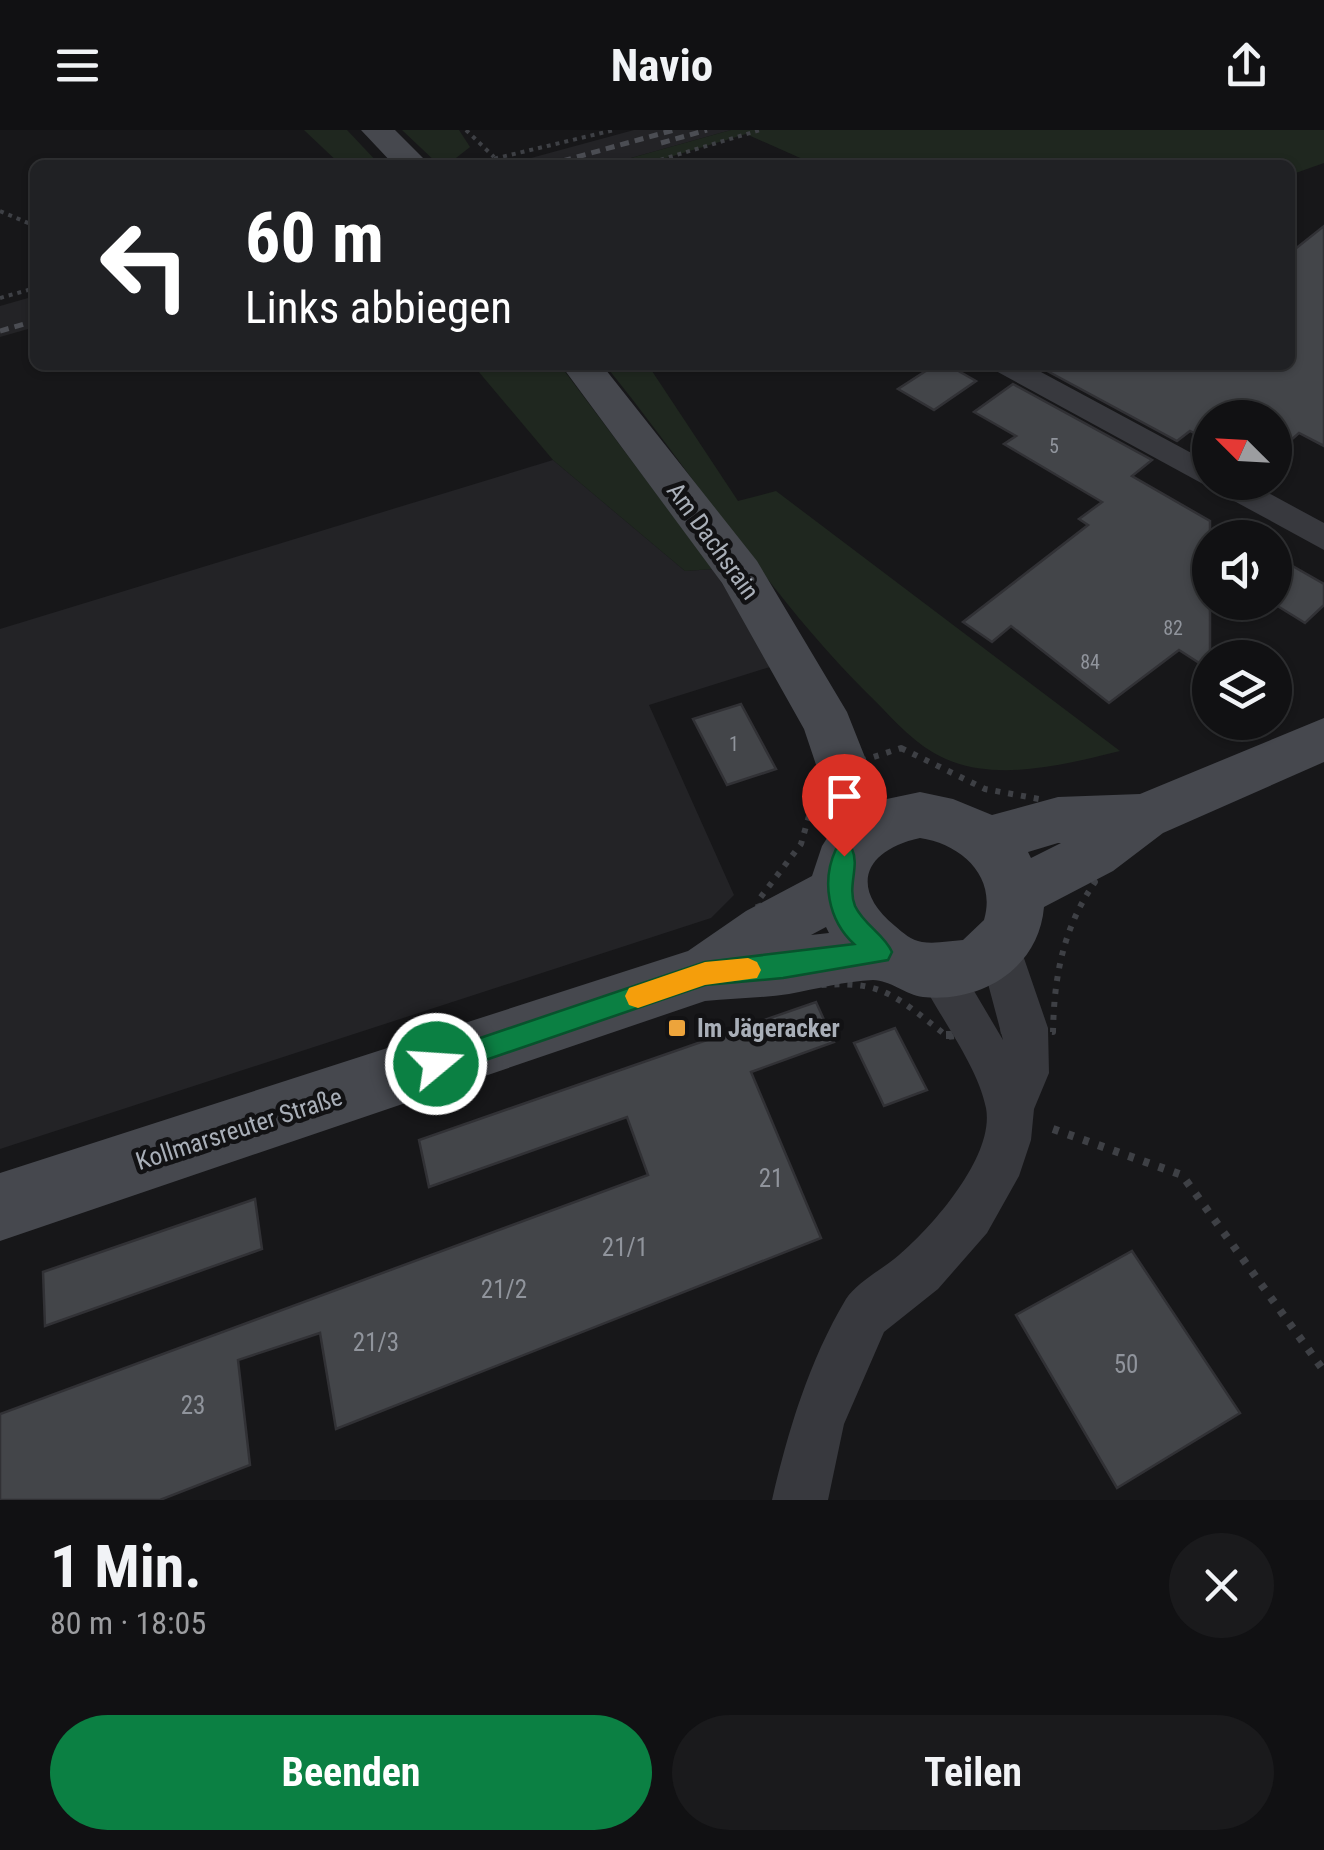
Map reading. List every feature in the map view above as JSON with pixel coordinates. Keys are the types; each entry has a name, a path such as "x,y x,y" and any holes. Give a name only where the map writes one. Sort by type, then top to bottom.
{"main road":[{"name":"Am Dachsrain","path":"585,370 740,573 830,727 866,830"},
{"name":"Am Dachsrain","path":"830,727 877,757 920,815"},
{"path":"1008,920 1006,864 986,840 966,827 920,815 891,818 866,830 844,856 839,890 856,930 880,952 914,968 963,968 984,960 1008,920 1144,817 1324,739"},
{"path":"986,840 1058,820 1144,817"},
{"name":"Kollmarsreuter Straße","path":"705,973 767,930 839,890"},
{"name":"Kollmarsreuter Straße","path":"0,1207 705,973 783,967 880,952"}],"street":[{"path":"1015,370 1192,466"},
{"path":"1255,500 1324,538"},
{"path":"800,1500 817,1422 866,1314 920,1271 969,1215 995,1176 1007,1140 1009,1115 1026,1072 1025,1028 1008,920"},
{"path":"939,970 977,1034 1009,1115"}],"path":[{"path":"466,130 494,157"},
{"path":"484,160 614,130"},
{"path":"660,160 760,130"},
{"path":"0,210 30,224"},
{"path":"0,298 30,289"},
{"path":"1053,1032 1055,968 1078,904 1095,882"},
{"path":"1009,1115 1063,1130 1182,1175 1324,1371"}],"shaded area":[{"path":"304,130 347,130 375,160 336,160"},
{"path":"402,130 459,130 470,147 456,158 434,160"},
{"path":"634,130 731,130 624,160 523,160"},
{"path":"731,130 1324,130 1324,163 1295,173 1295,160 805,160 746,134 660,160 624,160"},
{"path":"30,297 30,328 0,337 0,306"},
{"path":"477,370 564,370 713,569 685,571 553,460"},
{"path":"609,370 651,370 738,501 776,491 1120,751 1050,766 1002,770 955,763 924,747 866,692 796,614"},
{"path":"553,460 685,571 713,569 773,666 649,705 734,895 711,918 0,1149 0,629"}],"building":[{"path":"1324,226 1324,446 1299,433 1292,439 1292,400 1192,400 1192,432 1177,441 1045,370 1295,370 1295,249"},
{"path":"927,370 957,370 976,381 934,410 898,389"},
{"path":"1013,384 1152,460 1132,476 1208,520 1192,520 1192,620 1210,620 1210,640 1192,640 1192,658 1179,650 1109,703 1011,626 992,642 963,622 1088,525 1079,519 1102,502 1004,444 1016,436 974,412"},
{"path":"1292,566 1324,584 1324,605 1305,623 1292,615"},
{"path":"741,704 776,769 727,785 693,719"},
{"path":"816,1002 834,1042 751,1072 821,1238 336,1429 320,1333 238,1360 250,1465 160,1500 0,1500 0,1414 648,1175 627,1117 429,1187 419,1140"},
{"path":"895,1028 927,1090 884,1106 854,1043"},
{"path":"255,1199 262,1249 45,1326 43,1272"},
{"path":"1132,1251 1240,1413 1117,1488 1016,1315"}],"railway":[{"path":"566,160 674,130"},
{"path":"661,143 707,130"},
{"path":"0,331 30,322"}],"slow traffic":[{"path":"638,996 705,973 748,970"}],"place":[{"name":"Im Jägeracker","path":"677,1028"}],"route":[{"path":"436,1064 705,973 783,967 880,952 856,930 842,903 838,878 844,856"}]}
